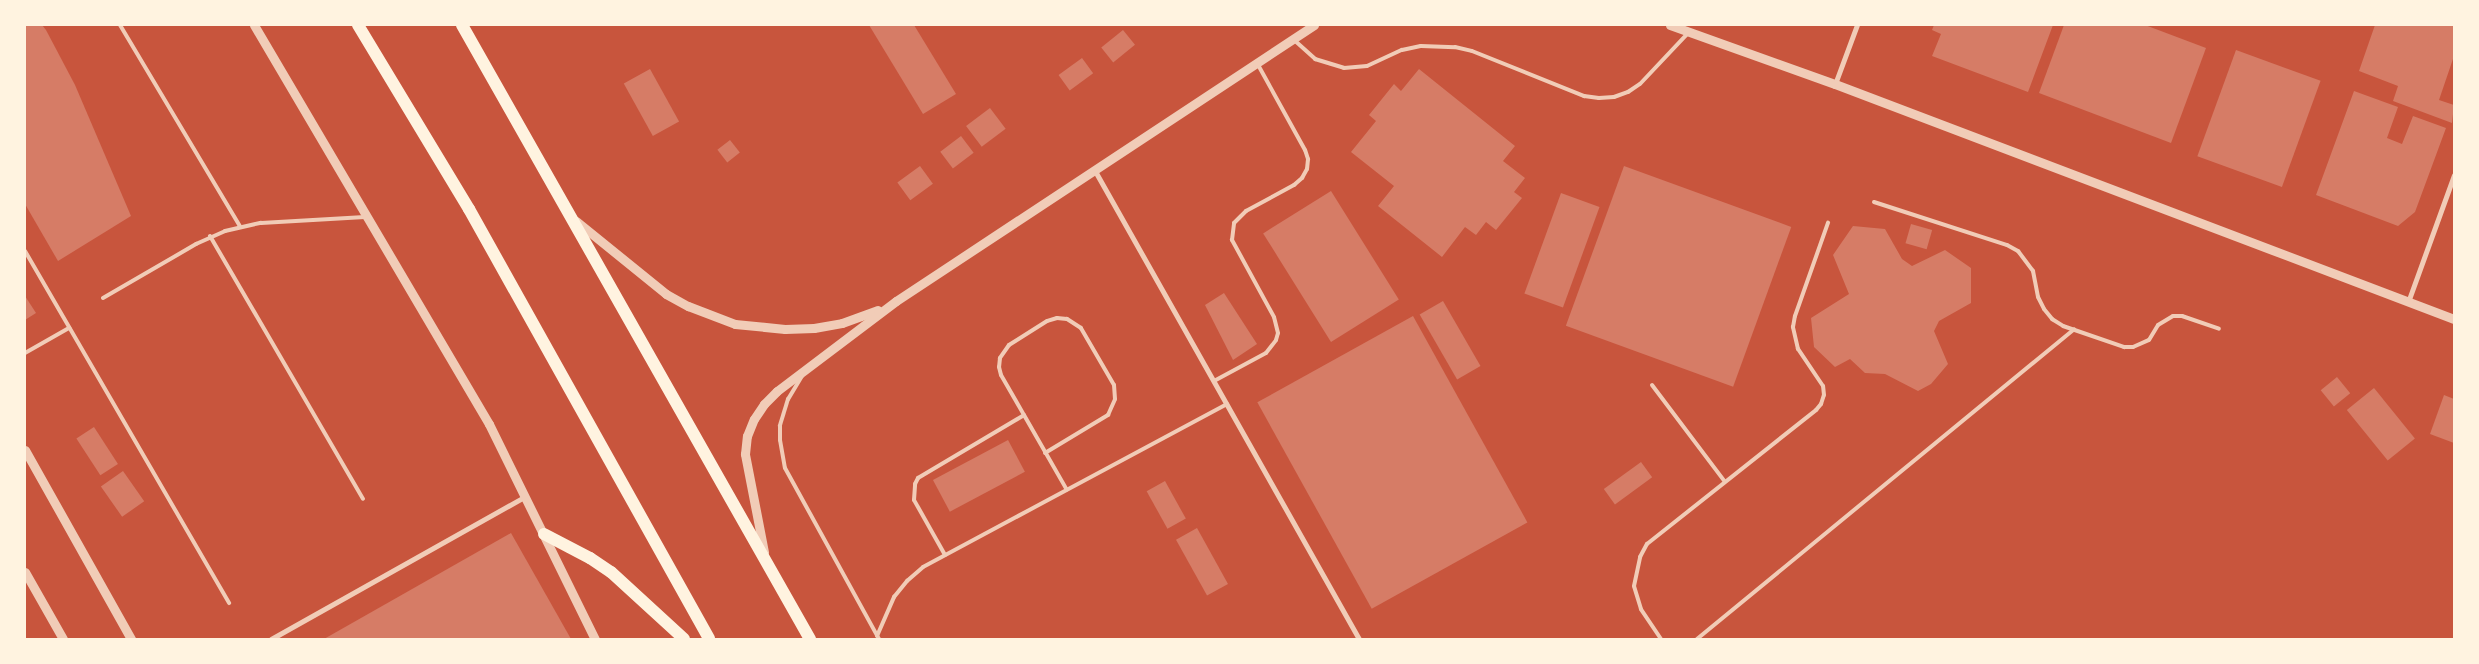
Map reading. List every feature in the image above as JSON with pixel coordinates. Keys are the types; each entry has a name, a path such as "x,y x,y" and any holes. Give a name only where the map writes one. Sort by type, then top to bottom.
{"main road":[{"path":"358,25 469,208 709,639"},
{"path":"462,25 567,214 765,557 810,639"},
{"path":"544,534 590,558 611,572 684,639"}],"street":[{"path":"254,25 489,424 596,639"},
{"path":"765,557 745,454 747,436 754,419 764,404 806,368 896,301 1314,25"},
{"path":"1670,25 1835,84 2454,319"},
{"path":"1835,84 1858,25"},
{"path":"1095,171 1359,639"},
{"path":"2408,302 2454,175"},
{"path":"567,214 666,294 703,313 735,324 785,330 814,328 842,323 870,314 896,301"},
{"path":"25,450 131,639"},
{"path":"271,639 526,496"},
{"path":"25,572 63,639"}],"lane":[{"path":"120,25 240,226"},
{"path":"1293,39 1315,59 1344,68 1367,66 1402,50 1421,46 1455,47 1472,51 1584,96 1599,98 1614,97 1628,92 1640,84 1690,32"},
{"path":"1214,382 1266,353 1276,340 1278,333 1274,317 1232,240 1234,223 1246,211 1294,185 1302,178 1307,169 1308,160 1305,150 1257,63"},
{"path":"1874,202 2007,245 2018,251 2033,271 2038,297 2044,309 2052,319 2074,329 2124,347 2133,347 2149,340 2158,326 2173,316 2182,316 2220,329"},
{"path":"103,298 210,236 240,226 261,222 368,216"},
{"path":"1661,639 1641,610 1637,598 1635,578 1640,557 1647,544 1821,404 1824,395 1823,386 1798,349 1793,328 1795,316 1828,223"},
{"path":"210,236 363,499"},
{"path":"25,251 228,603"},
{"path":"1046,453 1108,414 1115,399 1114,385 1081,328 1075,323 1057,318 1047,321 1009,345 1000,358 1001,375 1067,490"},
{"path":"25,352 69,328"},
{"path":"1697,639 2074,329"},
{"path":"806,368 788,399 780,426 780,440 785,468 878,637"},
{"path":"1652,385 1725,482"},
{"path":"878,637 894,597 907,581 923,567 1227,404"},
{"path":"945,554 914,500 915,484 918,478 1024,415"}],"building":[{"path":"25,25 42,25 46,30 75,85 131,216 58,261 25,204"},
{"path":"869,25 914,25 956,94 923,114"},
{"path":"1934,25 2053,25 2028,92 1932,56 1941,34 1932,30"},
{"path":"2064,25 2145,25 2206,48 2171,143 2039,93"},
{"path":"2375,25 2454,25 2454,56 2439,100 2454,105 2452,123 2393,101 2398,86 2359,71"},
{"path":"1123,30 1135,45 1113,62 1101,48"},
{"path":"2236,50 2321,81 2282,187 2197,156"},
{"path":"1082,58 1093,73 1070,90 1059,75"},
{"path":"650,69 679,121 653,136 624,84"},
{"path":"1419,69 1515,146 1503,161 1525,178 1514,192 1522,198 1496,230 1486,222 1476,235 1465,227 1442,257 1378,206 1394,186 1351,152 1376,121 1369,115 1394,84 1401,91"},
{"path":"2354,91 2398,107 2387,138 2402,144 2413,116 2446,128 2415,212 2398,226 2316,195"},
{"path":"990,108 1006,129 982,147 966,126"},
{"path":"961,136 974,153 953,168 940,152"},
{"path":"730,140 740,153 727,162 717,150"},
{"path":"920,166 933,184 910,200 897,182"},
{"path":"1624,166 1791,227 1733,387 1566,326"},
{"path":"1331,191 1399,300 1331,342 1263,233"},
{"path":"1561,193 1600,207 1563,308 1524,294"},
{"path":"1911,224 1932,230 1927,249 1905,243"},
{"path":"1853,226 1885,229 1902,259 1912,266 1945,250 1971,268 1971,303 1939,321 1934,331 1948,364 1931,384 1918,391 1885,374 1865,373 1850,359 1835,367 1814,347 1811,318 1849,294 1833,255"},
{"path":"1224,293 1257,344 1233,360 1205,305"},
{"path":"25,296 36,313 25,320"},
{"path":"1443,301 1480,366 1457,379 1420,314"},
{"path":"1413,316 1527,522 1372,609 1257,402"},
{"path":"2337,377 2350,393 2334,407 2321,390"},
{"path":"2374,388 2415,439 2388,461 2347,410"},
{"path":"2444,395 2454,399 2454,443 2430,434"},
{"path":"94,427 118,464 100,475 76,438"},
{"path":"1008,440 1025,472 950,512 933,480"},
{"path":"1641,462 1652,477 1615,504 1604,489"},
{"path":"123,471 144,501 122,517 101,486"},
{"path":"1165,481 1186,519 1167,529 1147,491"},
{"path":"1197,528 1228,584 1207,596 1176,540"},
{"path":"511,533 571,639 324,639"}]}
